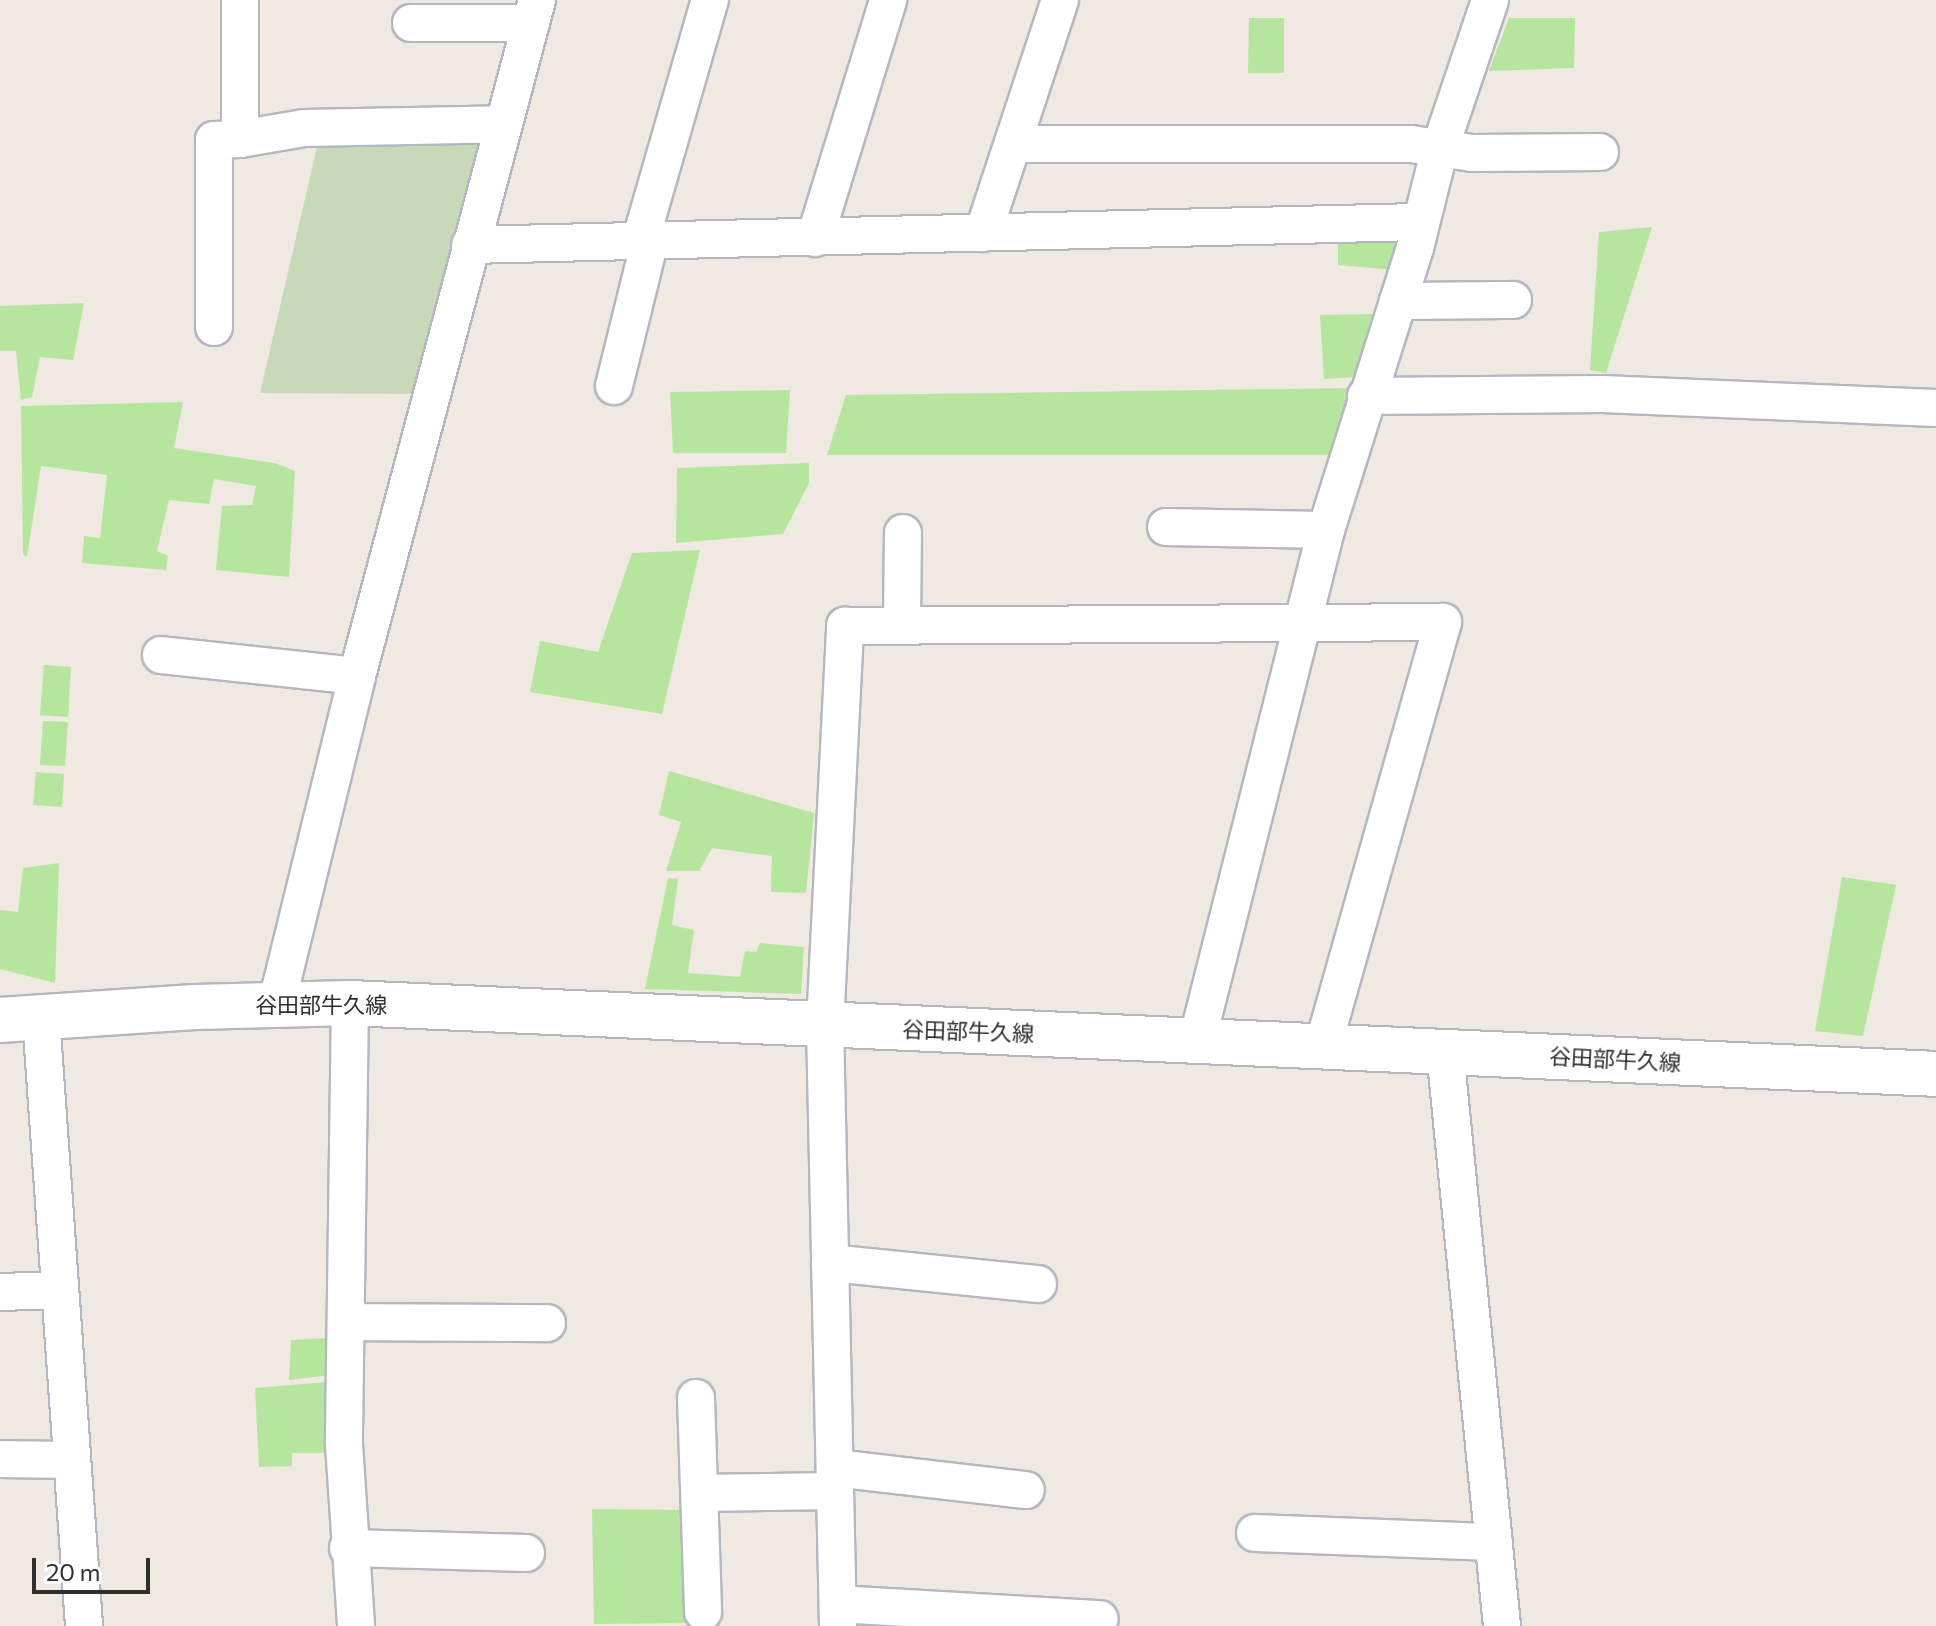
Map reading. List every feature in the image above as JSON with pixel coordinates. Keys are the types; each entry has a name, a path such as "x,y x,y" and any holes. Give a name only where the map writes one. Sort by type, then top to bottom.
{"main road":[{"name":"谷田部牛久線","path":"21,1019 280,1004 350,1003 1936,1074"}],"street":[{"path":"240,0 240,139"},
{"path":"614,386 645,241 710,0"},
{"path":"815,238 888,0"},
{"path":"983,233 1060,0"},
{"path":"1197,1041 1326,530 1398,301 1440,148 1490,0"},
{"path":"280,1004 281,986 357,676 534,12 411,23"},
{"path":"214,327 214,140 240,139 304,128 504,124"},
{"path":"1013,144 1411,144 1472,153 1600,152"},
{"path":"470,245 1419,222"},
{"path":"1398,301 1513,300"},
{"path":"1366,396 1602,394 1936,408"},
{"path":"1166,527 1326,530"},
{"path":"902,625 903,533"},
{"path":"1100,1619 838,1615 825,1025 845,626 1303,620 1443,622 1323,1046"},
{"path":"161,655 357,676"},
{"path":"350,1003 344,1444 348,1548 356,1626"},
{"path":"21,1019 59,1290 84,1626"},
{"path":"1445,1051 1502,1626"},
{"path":"830,1263 1038,1284"},
{"path":"0,1292 59,1290"},
{"path":"348,1322 547,1323"},
{"path":"696,1398 703,1612"},
{"path":"0,1459 71,1460"},
{"path":"700,1493 835,1480 1026,1490"},
{"path":"1255,1533 1494,1542"},
{"path":"348,1548 526,1553"}],"green space":[{"path":"1249,18 1284,18 1284,73 1248,73"},
{"path":"1509,18 1575,18 1574,68 1489,71"},
{"path":"486,142 423,394 260,393 317,147"},
{"path":"1652,227 1606,373 1590,370 1599,232"},
{"path":"1393,240 1398,252 1393,270 1338,265 1338,241"},
{"path":"84,303 73,360 40,357 32,397 21,400 16,351 0,351 0,306"},
{"path":"1378,314 1358,377 1324,379 1320,315"},
{"path":"1353,388 1331,455 827,455 846,395"},
{"path":"790,390 786,453 673,453 670,392"},
{"path":"183,402 174,448 275,463 295,471 289,577 216,570 222,506 252,505 256,486 214,479 209,504 169,500 157,551 168,556 166,570 82,563 84,536 100,538 107,475 41,466 27,557 23,554 21,406"},
{"path":"809,463 809,483 783,534 676,543 677,468"},
{"path":"700,550 662,714 530,692 540,641 598,652 632,553"},
{"path":"44,665 71,667 68,717 40,715"},
{"path":"43,721 68,722 65,766 40,765"},
{"path":"669,771 814,813 806,893 771,892 772,856 712,848 699,871 666,871 681,822 659,815"},
{"path":"36,772 64,774 62,807 33,805"},
{"path":"59,863 55,983 0,969 0,910 18,912 23,868"},
{"path":"1842,877 1896,885 1863,1036 1815,1031"},
{"path":"668,878 678,879 672,925 694,930 688,973 740,977 745,951 756,952 760,943 804,947 801,994 645,989"},
{"path":"330,1338 330,1375 289,1380 291,1340"},
{"path":"327,1382 331,1453 292,1453 292,1466 259,1467 255,1388"},
{"path":"592,1509 689,1510 686,1623 594,1624"}]}
